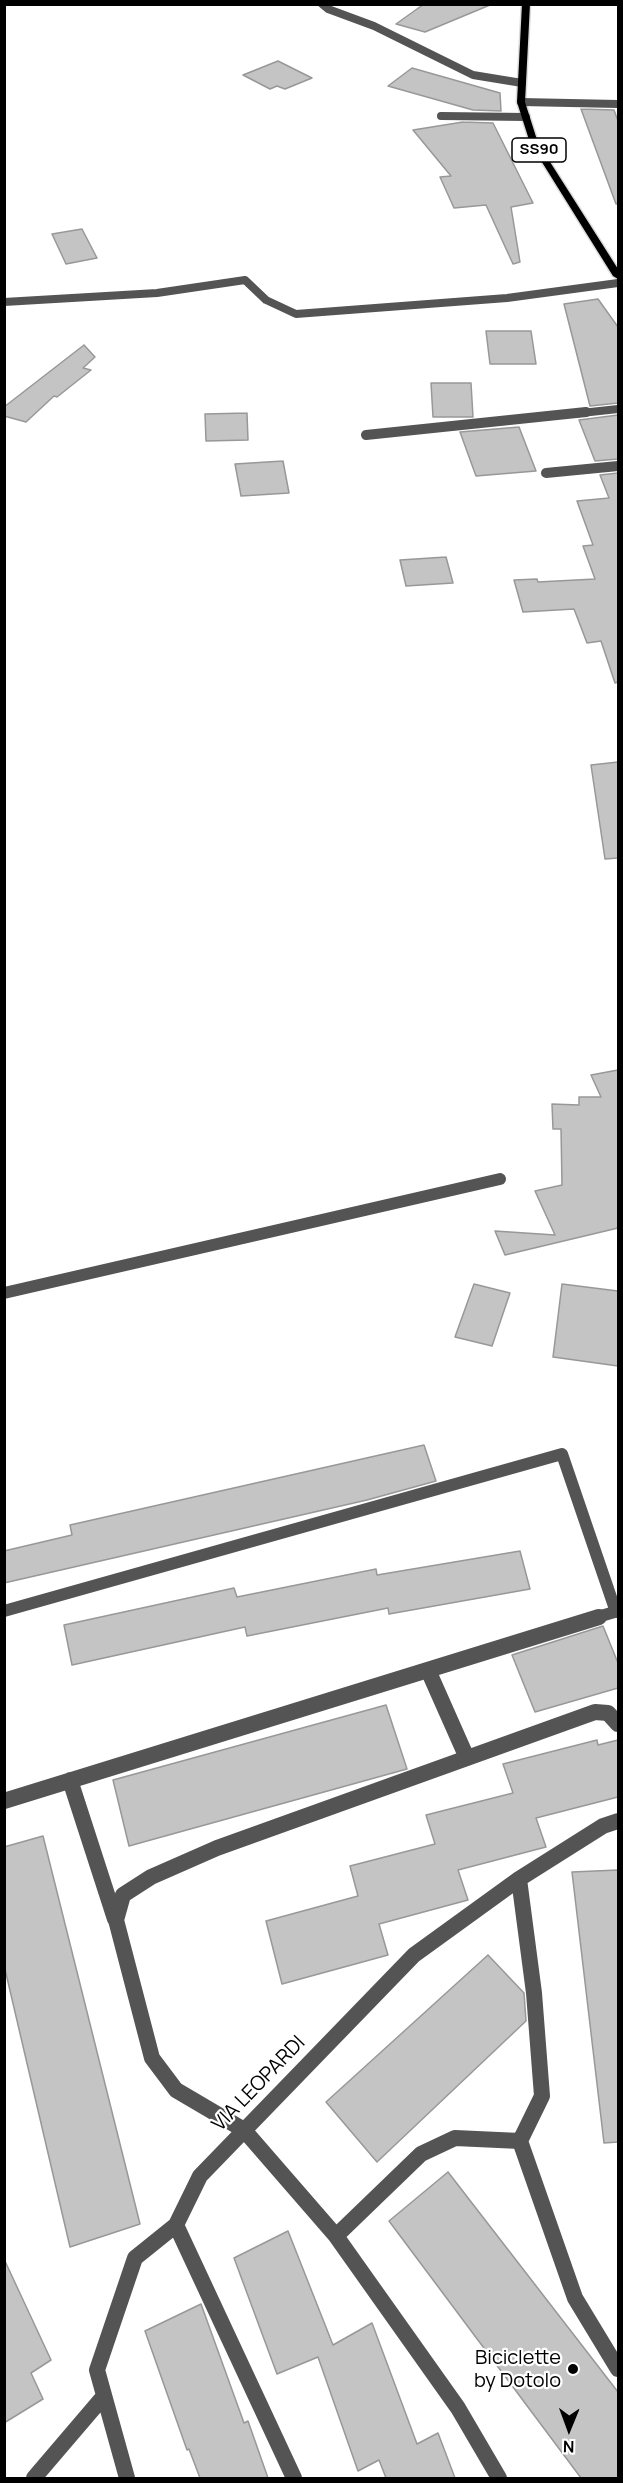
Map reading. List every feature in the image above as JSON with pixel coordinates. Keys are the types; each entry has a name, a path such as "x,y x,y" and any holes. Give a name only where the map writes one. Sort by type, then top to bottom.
{"main road":[{"name":"SS90","path":"526,4 521,102 534,142 618,276"}],"street":[{"path":"322,4 328,9 374,26 473,75 522,83"},
{"path":"521,102 618,104"},
{"path":"441,116 526,117"},
{"path":"4,302 157,293 245,280 266,300 296,314 496,299 618,283"},
{"path":"366,435 618,409"},
{"path":"546,473 618,466"},
{"path":"4,1293 500,1179"},
{"path":"4,1611 562,1454 617,1612 4,1801"},
{"path":"428,1670 467,1758"},
{"path":"116,1920 123,1894 151,1877 217,1848 595,1712 608,1713 618,1724"},
{"path":"70,1780 116,1920 152,2058 176,2091 244,2130 336,2236 458,2408 499,2478"},
{"name":"VIA LEOPARDI","path":"127,2478 97,2370 135,2259 176,2224 200,2176 414,1955 519,1879 603,1826 618,1821"},
{"path":"519,1879 534,1993 542,2096 520,2141 575,2298 618,2369"},
{"path":"336,2236 421,2154 455,2138 520,2141"},
{"path":"176,2224 294,2478"},
{"path":"34,2478 104,2396"}],"building":[{"path":"424,4 490,5 425,32 396,24"},
{"path":"278,61 312,78 285,89 277,86 270,89 243,75"},
{"path":"412,68 500,93 501,111 473,110 388,86"},
{"path":"581,109 614,110 618,121 618,203 616,204"},
{"path":"463,122 493,123 533,203 511,207 520,262 513,264 486,205 454,208 440,177 451,176 413,130"},
{"path":"82,229 97,258 66,264 52,234"},
{"path":"598,299 618,327 618,403 590,406 564,304"},
{"path":"486,331 531,331 536,364 490,364"},
{"path":"84,345 95,357 83,368 91,370 57,397 54,396 26,422 4,416 4,407"},
{"path":"431,383 471,383 473,417 433,417"},
{"path":"247,413 248,440 206,441 205,414"},
{"path":"618,415 618,459 595,461 579,420"},
{"path":"519,427 536,471 476,476 460,432"},
{"path":"283,461 289,493 241,496 235,464"},
{"path":"618,473 618,682 615,683 601,641 587,643 574,609 523,612 514,580 537,579 538,582 595,579 583,546 593,545 577,501 609,498 600,475"},
{"path":"446,557 453,583 406,586 400,560"},
{"path":"618,762 618,858 605,859 591,765"},
{"path":"618,1070 618,1228 505,1255 495,1231 555,1235 535,1191 562,1185 561,1129 553,1129 552,1104 579,1105 579,1097 601,1097 591,1075"},
{"path":"474,1284 510,1293 492,1346 455,1337"},
{"path":"562,1284 618,1291 618,1366 553,1357"},
{"path":"424,1445 436,1481 367,1500 4,1583 4,1551 72,1535 70,1525"},
{"path":"520,1551 530,1589 389,1614 388,1608 247,1636 245,1627 72,1665 64,1625 234,1588 237,1597 376,1569 377,1575"},
{"path":"603,1626 618,1663 618,1688 535,1712 512,1655"},
{"path":"386,1705 407,1769 129,1846 113,1780"},
{"path":"597,1740 598,1745 618,1740 618,1797 536,1818 546,1847 458,1870 468,1900 379,1924 388,1955 282,1984 266,1921 358,1896 350,1866 435,1844 426,1815 513,1793 503,1764"},
{"path":"43,1836 140,2224 70,2247 4,1965 4,1847"},
{"path":"618,1870 618,2142 604,2143 572,1872"},
{"path":"488,1955 524,1993 526,2021 377,2162 326,2102"},
{"path":"448,2172 618,2392 618,2478 581,2478 389,2221"},
{"path":"288,2231 333,2345 372,2323 417,2444 438,2433 455,2478 386,2478 379,2460 358,2471 318,2357 277,2374 234,2258"},
{"path":"4,2259 51,2360 31,2373 43,2399 4,2423"},
{"path":"201,2304 244,2423 248,2421 268,2478 200,2478 189,2449 187,2450 145,2331"}],"place":[{"name":"Biciclette by Dotolo","path":"573,2369"}]}
